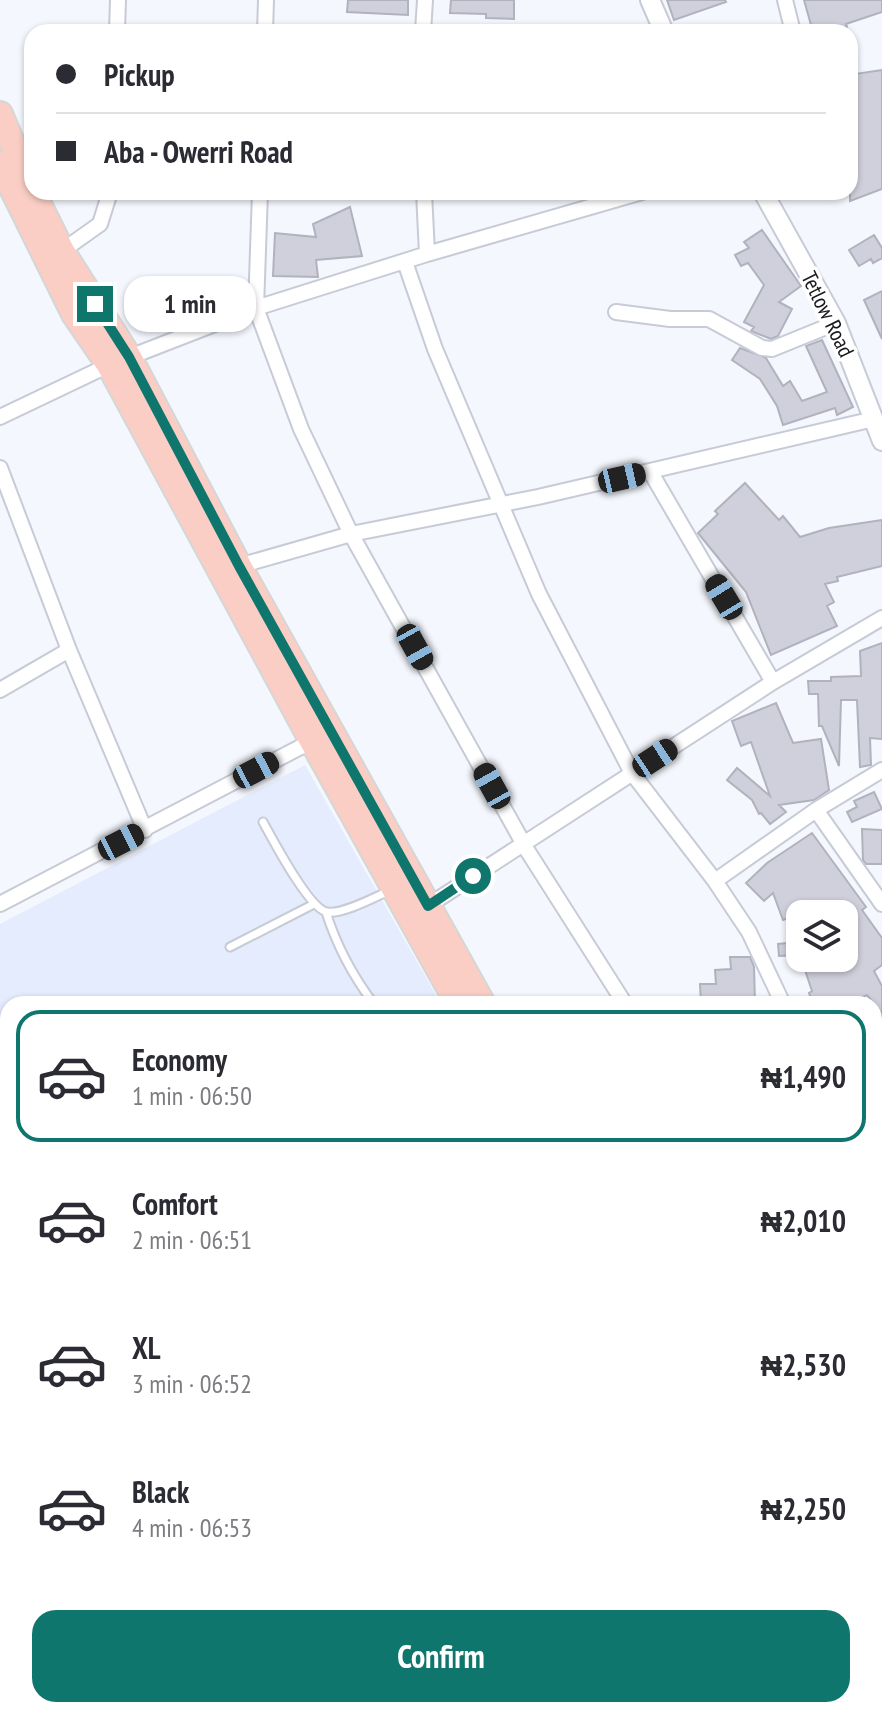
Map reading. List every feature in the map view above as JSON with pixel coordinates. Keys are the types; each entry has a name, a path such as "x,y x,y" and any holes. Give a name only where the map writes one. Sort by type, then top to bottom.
{"highway":[{"path":"0,114 24,172"},
{"path":"0,164 74,314 119,361 239,566 418,912 455,996"},
{"path":"36,200 312,741 393,889 418,912 477,996"}],"street":[{"path":"117,24 118,0"},
{"path":"265,24 266,0"},
{"path":"424,24 425,0"},
{"path":"650,0 660,24"},
{"path":"785,0 791,24"},
{"path":"62,251 100,224 108,200"},
{"path":"260,200 256,308 301,429 351,534 523,842 620,996"},
{"path":"424,200 427,254"},
{"path":"0,417 119,361 256,308 614,200"},
{"name":"Tetlow Road","path":"767,200 836,323 882,441"},
{"path":"405,262 435,349 539,594 632,773 715,881 749,932 779,996"},
{"path":"616,312 670,319 709,319 762,348 772,349 836,323"},
{"path":"239,566 351,534 650,471 874,419"},
{"path":"0,468 69,650 145,830"},
{"path":"650,471 773,682"},
{"path":"418,912 773,682 882,618"},
{"path":"0,690 69,650"},
{"path":"0,904 312,741"},
{"path":"715,881 816,810 882,770"},
{"path":"816,810 882,904"}],"lane":[{"path":"263,822 312,905 326,912 342,910 393,889"},
{"path":"230,947 312,905"},
{"path":"326,912 336,943 369,996"}],"shaded area":[{"path":"305,765 436,996 0,996 0,924"}],"building":[{"path":"348,0 408,0 408,15 347,12"},
{"path":"451,0 514,0 514,19 450,13"},
{"path":"667,0 725,0 726,2 674,20"},
{"path":"804,0 882,0 882,12 846,24 811,24"},
{"path":"882,70 882,189 858,198 858,74"},
{"path":"350,207 362,256 316,260 318,277 273,276 275,233 316,237 313,224"},
{"path":"762,230 801,286 779,302 792,309 778,336 771,339 751,331 754,327 744,322 764,285 748,263 741,266 735,255 749,248 744,242"},
{"path":"874,235 882,248 882,258 873,263 871,259 859,266 849,250"},
{"path":"882,291 882,339 864,300"},
{"path":"822,340 853,407 837,415 835,408 783,425 777,406 760,379 732,360 740,348 766,358 783,386 790,381 802,401 827,392 806,346"},
{"path":"745,483 779,520 783,516 800,537 829,528 882,520 882,566 837,577 838,581 825,584 834,602 827,606 837,626 771,655 746,592 698,533 718,514 715,511"},
{"path":"882,643 882,739 870,738 871,765 860,767 857,700 841,700 839,766 822,726 819,726 818,694 809,694 808,681 861,676 860,651"},
{"path":"776,703 793,743 821,739 829,790 814,800 779,805 786,812 770,824 759,814 752,800 727,780 737,768 770,796 751,742 741,746 732,721"},
{"path":"874,792 882,809 852,822 847,812 857,807 854,801"},
{"path":"862,829 882,830 882,864 866,864 863,860"},
{"path":"812,833 866,907 862,910 882,938 882,965 874,971 882,986 882,996 810,996 809,993 812,991 806,972 858,972 858,900 786,900 786,919 783,920 773,893 764,901 746,883 767,863"},
{"path":"786,943 786,956 779,956 778,944"},
{"path":"730,957 750,957 754,967 755,996 701,996 700,984 716,984 715,970 731,969"}],"route":[{"path":"95,304 129,357 239,566 428,906 473,876"}]}
